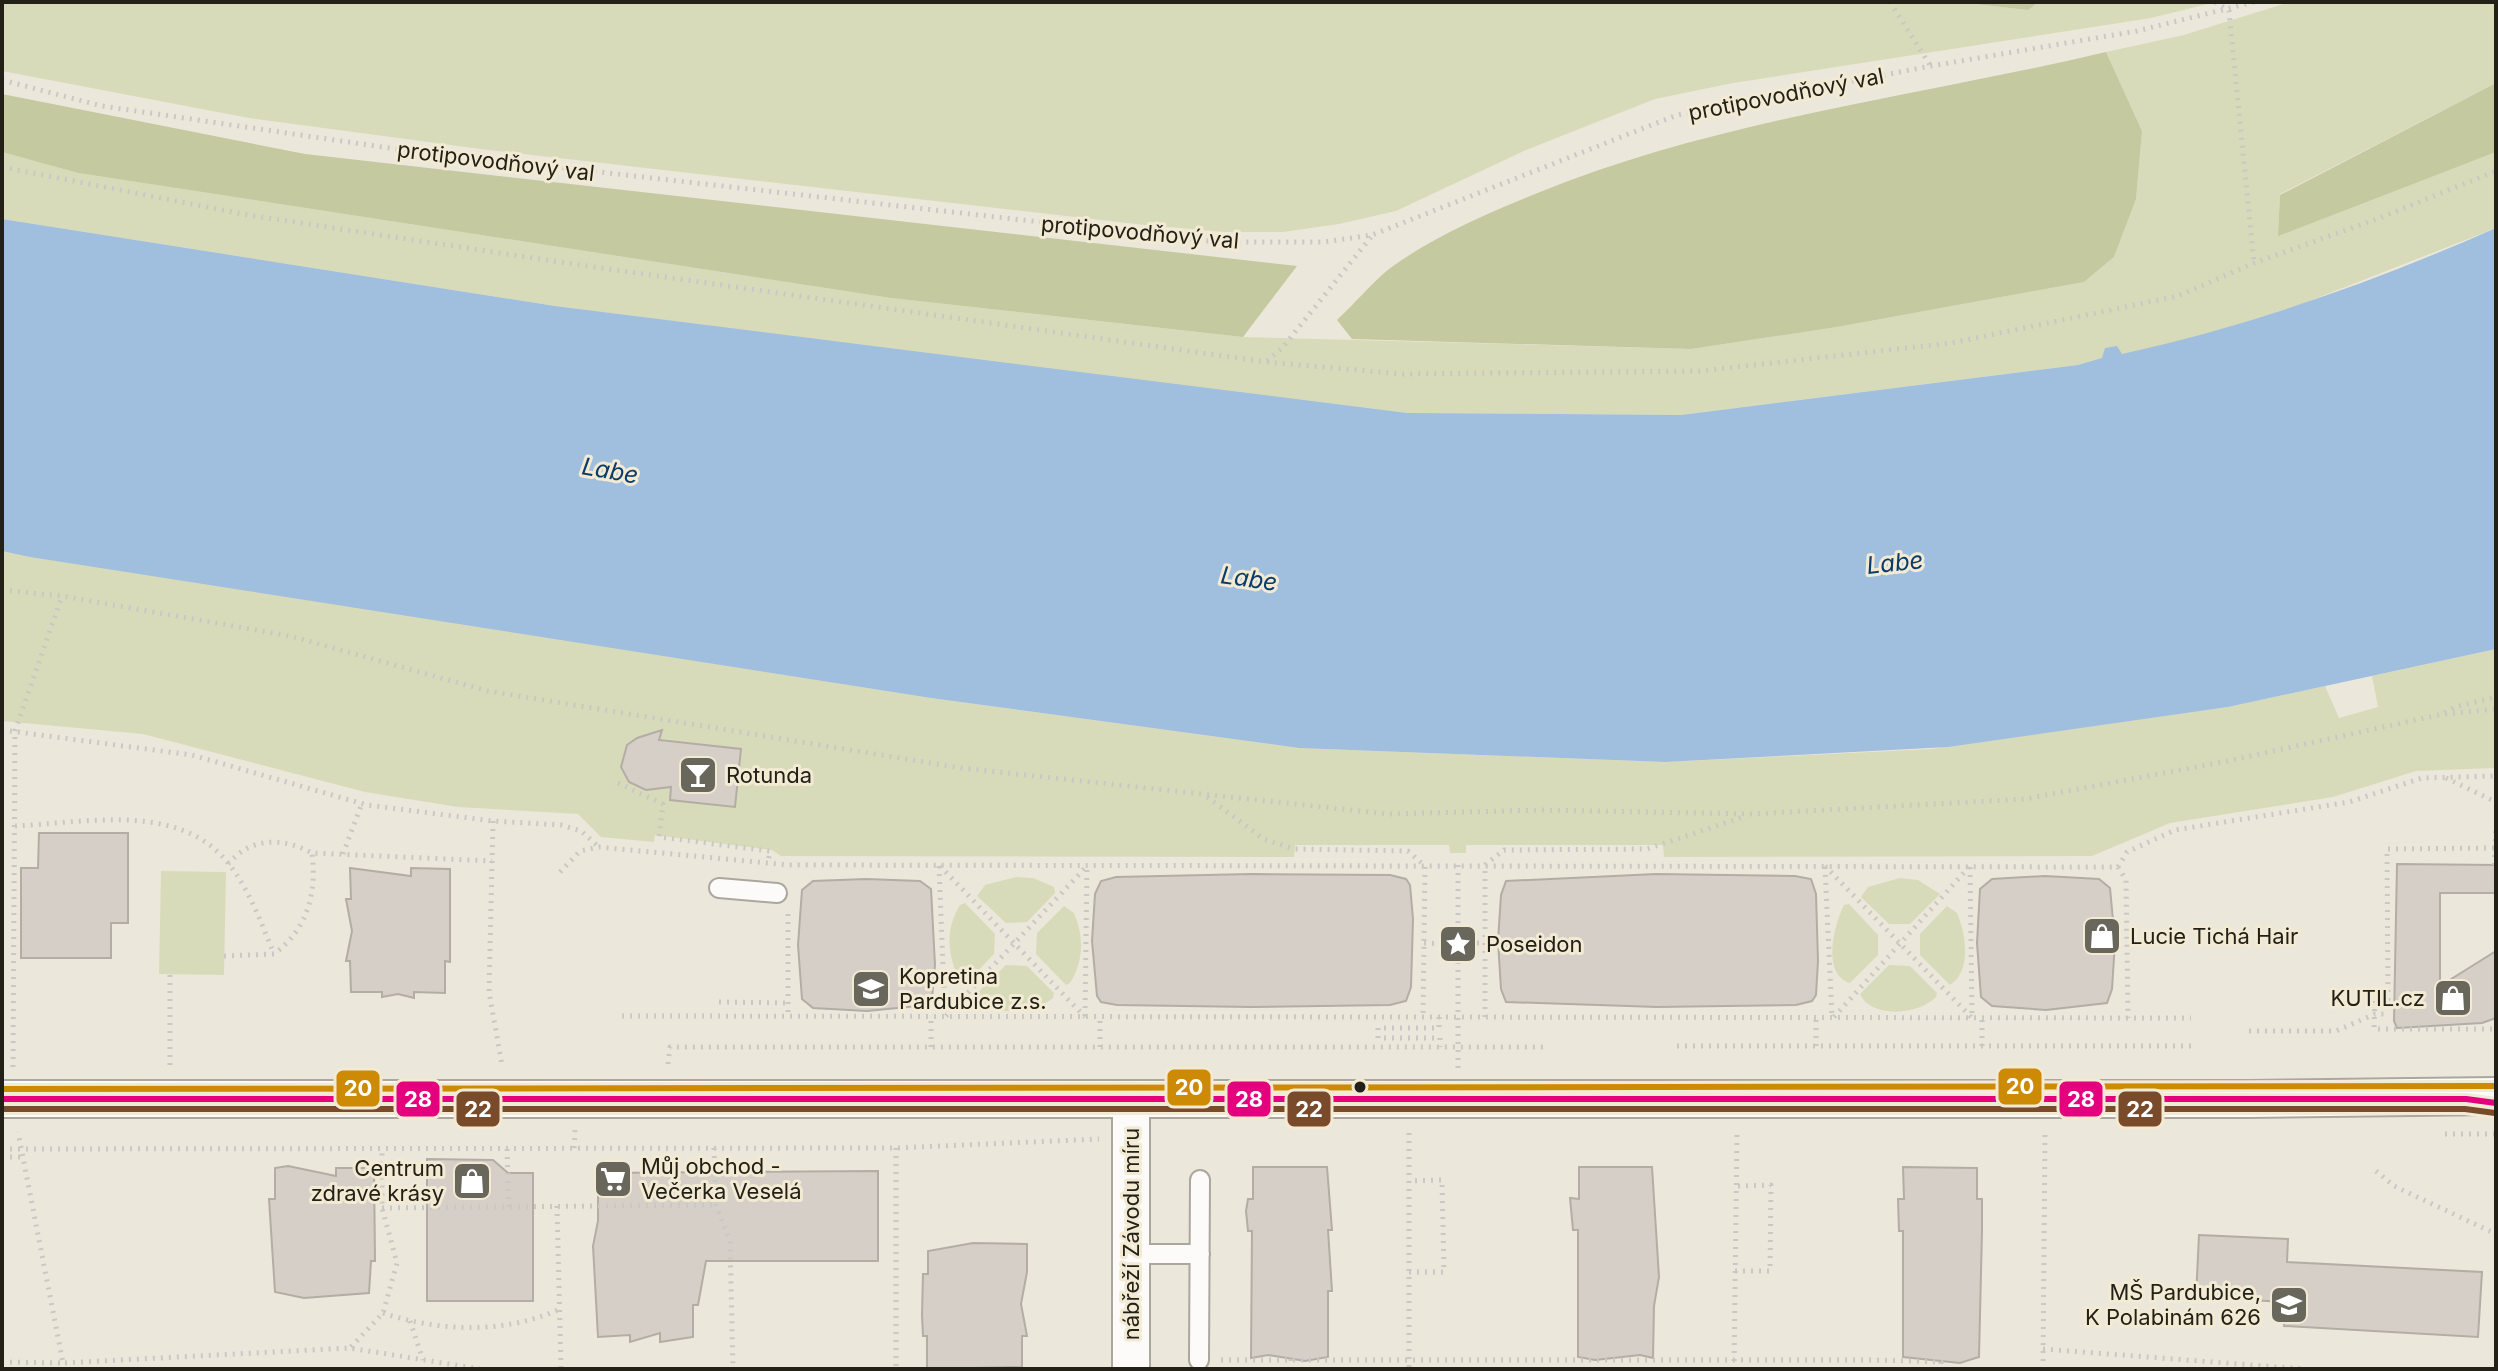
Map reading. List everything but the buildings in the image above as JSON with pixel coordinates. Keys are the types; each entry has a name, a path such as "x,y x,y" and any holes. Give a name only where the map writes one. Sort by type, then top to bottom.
{"street":[{"name":"nábřeží Závodu míru","path":"9,1088 1131,1099 2486,1099"},
{"name":"nábřeží Závodu míru","path":"1131,1099 1131,1369"}],"lane":[{"path":"719,888 783,886"},
{"path":"1199,1360 1200,1180"},
{"path":"1131,1254 1200,1254"}],"path":[{"path":"1890,2 1931,66"},
{"path":"2215,2 2229,11 2254,263"},
{"name":"protipovodňový val","path":"2,80 102,106 260,131 771,194 1217,242 1324,242 1372,235 1422,218 1677,115 1931,66 2137,31 2229,11 2254,2"},
{"path":"2,167 248,215 1266,362 1403,374 1700,371 1952,343 2178,296 2254,263 2377,219 2496,171"},
{"path":"1266,362 1283,347 1372,235"},
{"path":"2,590 62,596 290,636 488,691 961,768 1388,814 1542,810 1752,814 2025,799 2247,757 2443,714 2496,709"},
{"path":"9,1088 15,731 62,596"},
{"path":"2443,714 2455,707 2496,697"},
{"path":"2,730 192,755 362,803 493,821 561,825 581,831 599,847"},
{"path":"2443,776 2496,802"},
{"path":"2118,867 2127,852 2155,836 2175,830 2349,802 2403,784 2443,776 2496,776"},
{"path":"618,783 663,804 659,837 770,851 768,863"},
{"path":"1204,795 1264,839 1294,849 1408,851 1425,866 1423,1017"},
{"path":"343,854 362,803"},
{"path":"1485,865 1504,850 1647,849 1752,814"},
{"path":"15,826 129,821 170,826 204,840 228,864 250,899 274,954"},
{"path":"486,1066 502,1066 489,992 493,821"},
{"path":"2494,865 2496,828"},
{"path":"228,864 240,850 274,841 294,844 312,853 492,861"},
{"path":"560,872 580,851 599,847 788,865 2118,867"},
{"path":"2494,848 2387,849 2388,999 2375,999 2374,1029 2496,1029"},
{"path":"224,956 274,954 297,933 305,917 315,877 312,853"},
{"path":"783,886 788,865"},
{"path":"939,865 1085,1017"},
{"path":"939,865 945,1017"},
{"path":"945,1017 1087,865"},
{"path":"1085,1017 1087,865"},
{"path":"1458,865 1458,933"},
{"path":"1485,865 1485,1017"},
{"path":"1825,866 1972,1018"},
{"path":"1825,866 1832,1018"},
{"path":"1832,1018 1970,866"},
{"path":"1970,866 1972,1018"},
{"path":"2118,867 2126,880 2128,1018"},
{"path":"788,911 788,1017"},
{"path":"1458,933 1467,937 1469,943 1464,952 1458,954 1452,952 1448,944 1452,935 1458,933"},
{"path":"1424,943 1448,944"},
{"path":"1469,943 1485,943"},
{"path":"1458,954 1458,1047"},
{"path":"170,974 170,1065"},
{"path":"719,1002 788,1003"},
{"path":"2249,1031 2336,1031 2375,1014 2385,1014"},
{"path":"622,1016 2191,1018"},
{"path":"931,1017 931,1047"},
{"path":"1100,1017 1100,1047"},
{"path":"1439,1017 1439,1028 1378,1028 1378,1038 1440,1038 1440,1047"},
{"path":"1816,1018 1816,1046"},
{"path":"1982,1019 1982,1046"},
{"path":"1677,1046 2193,1046"},
{"path":"654,1064 670,1064 670,1047 1546,1047"},
{"path":"2,1064 63,1366"},
{"path":"9,1088 28,1065"},
{"path":"154,1065 186,1065"},
{"path":"1409,1133 1409,1369"},
{"path":"1734,1369 1737,1133"},
{"path":"2043,1369 2045,1133"},
{"path":"714,1148 716,1205 730,1241 733,1369"},
{"path":"2,1149 896,1148 896,1369"},
{"path":"350,1348 383,1313 397,1263 382,1208 382,1149"},
{"path":"507,1149 509,1207"},
{"path":"2,1157 23,1157"},
{"path":"2376,1171 2394,1186 2496,1234"},
{"path":"1409,1181 1442,1180 1444,1272 1409,1272"},
{"path":"1735,1271 1770,1271 1771,1185 1736,1186"},
{"path":"382,1208 716,1205"},
{"path":"557,1206 561,1369"},
{"path":"383,1313 410,1321 471,1328 533,1320 560,1309"},
{"path":"410,1321 423,1360"},
{"path":"2,1362 63,1366 350,1348 480,1369"},
{"path":"2043,1349 2304,1369"},
{"path":"1291,1359 1291,1369"},
{"path":"1199,1360 1941,1362 1941,1369"}],"green space":[{"path":"2,2 1957,2 2028,10 2039,2 2216,2 2151,18 1733,83 1655,99 1526,150 1396,211 1283,232 1225,232 488,150 249,118 2,71"},
{"path":"1957,2 2039,2 2028,10"},
{"path":"2290,2 2496,2 2496,83 2280,194 2278,235 2496,152 2496,228 2302,304 2188,340 2078,365 1681,415 1407,413 1248,395 555,306 2,219 2,152 78,173 891,298 1243,337 1691,349 1837,327 2084,282 2114,257 2136,199 2142,131 2106,52 2184,35"},
{"path":"2106,52 2142,131 2136,199 2114,257 2084,282 1837,327 1691,349 1352,339 1337,320 1389,269 1424,246 1497,210 1604,168 1746,128"},
{"path":"2496,83 2496,152 2278,236 2280,195"},
{"path":"2,94 305,154 1297,266 1243,337 891,298 78,173 2,152"},
{"path":"2,551 931,698 1299,748 1665,762 1931,749 2228,707 2325,686 2339,718 2378,707 2372,676 2496,649 2496,768 2416,771 2333,797 2170,823 2092,856 1664,857 1663,845 1466,845 1466,853 1450,853 1449,845 1295,845 1294,857 781,856 772,850 655,835 654,842 601,837 578,814 458,807 365,792 143,734 2,721"},
{"path":"161,871 226,872 224,975 159,974"},
{"path":"1016,877 1033,878 1054,887 1055,893 1027,922 1006,923 977,896 985,885"},
{"path":"1900,878 1918,880 1940,894 1910,924 1889,924 1861,897 1868,887"},
{"path":"965,903 995,934 994,954 967,982 957,975 950,940 955,914"},
{"path":"1849,904 1878,935 1878,955 1850,983 1835,970 1832,948 1840,914 1844,905"},
{"path":"1064,906 1074,913 1081,940 1078,966 1066,985 1036,954 1037,933"},
{"path":"1947,906 1957,913 1965,952 1962,971 1950,985 1920,955 1920,934"},
{"path":"1006,965 1027,966 1054,993 1053,998 1035,1008 1012,1011 982,1002 975,995"},
{"path":"1889,965 1910,966 1937,993 1936,997 1907,1011 1874,1008 1860,994"}],"water":[{"name":"Labe","path":"2,219 555,306 1407,413 1681,415 2078,365 2102,358 2105,348 2117,346 2122,354 2265,316 2359,284 2496,228 2496,649 2228,707 1948,747 1665,762 1299,748 931,698 30,557 2,551"}],"transit line":[{"name":"20","path":"2,1089 2496,1086"},
{"name":"28","path":"2,1099 2466,1099 2496,1103"},
{"name":"22","path":"2,1109 2465,1109 2495,1113"}],"place":[{"name":"Rotunda","path":"698,775"},
{"name":"Lucie Tichá Hair","path":"2102,936"},
{"name":"Poseidon","path":"1458,944"},
{"name":"Kopretina Pardubice z.s.","path":"871,989"},
{"name":"KUTIL.cz","path":"2453,998"},
{"name":"Můj obchod - Večerka Veselá","path":"613,1179"},
{"name":"Centrum zdravé krásy","path":"472,1181"},
{"name":"MŠ Pardubice, K Polabinám 626","path":"2289,1305"}]}
